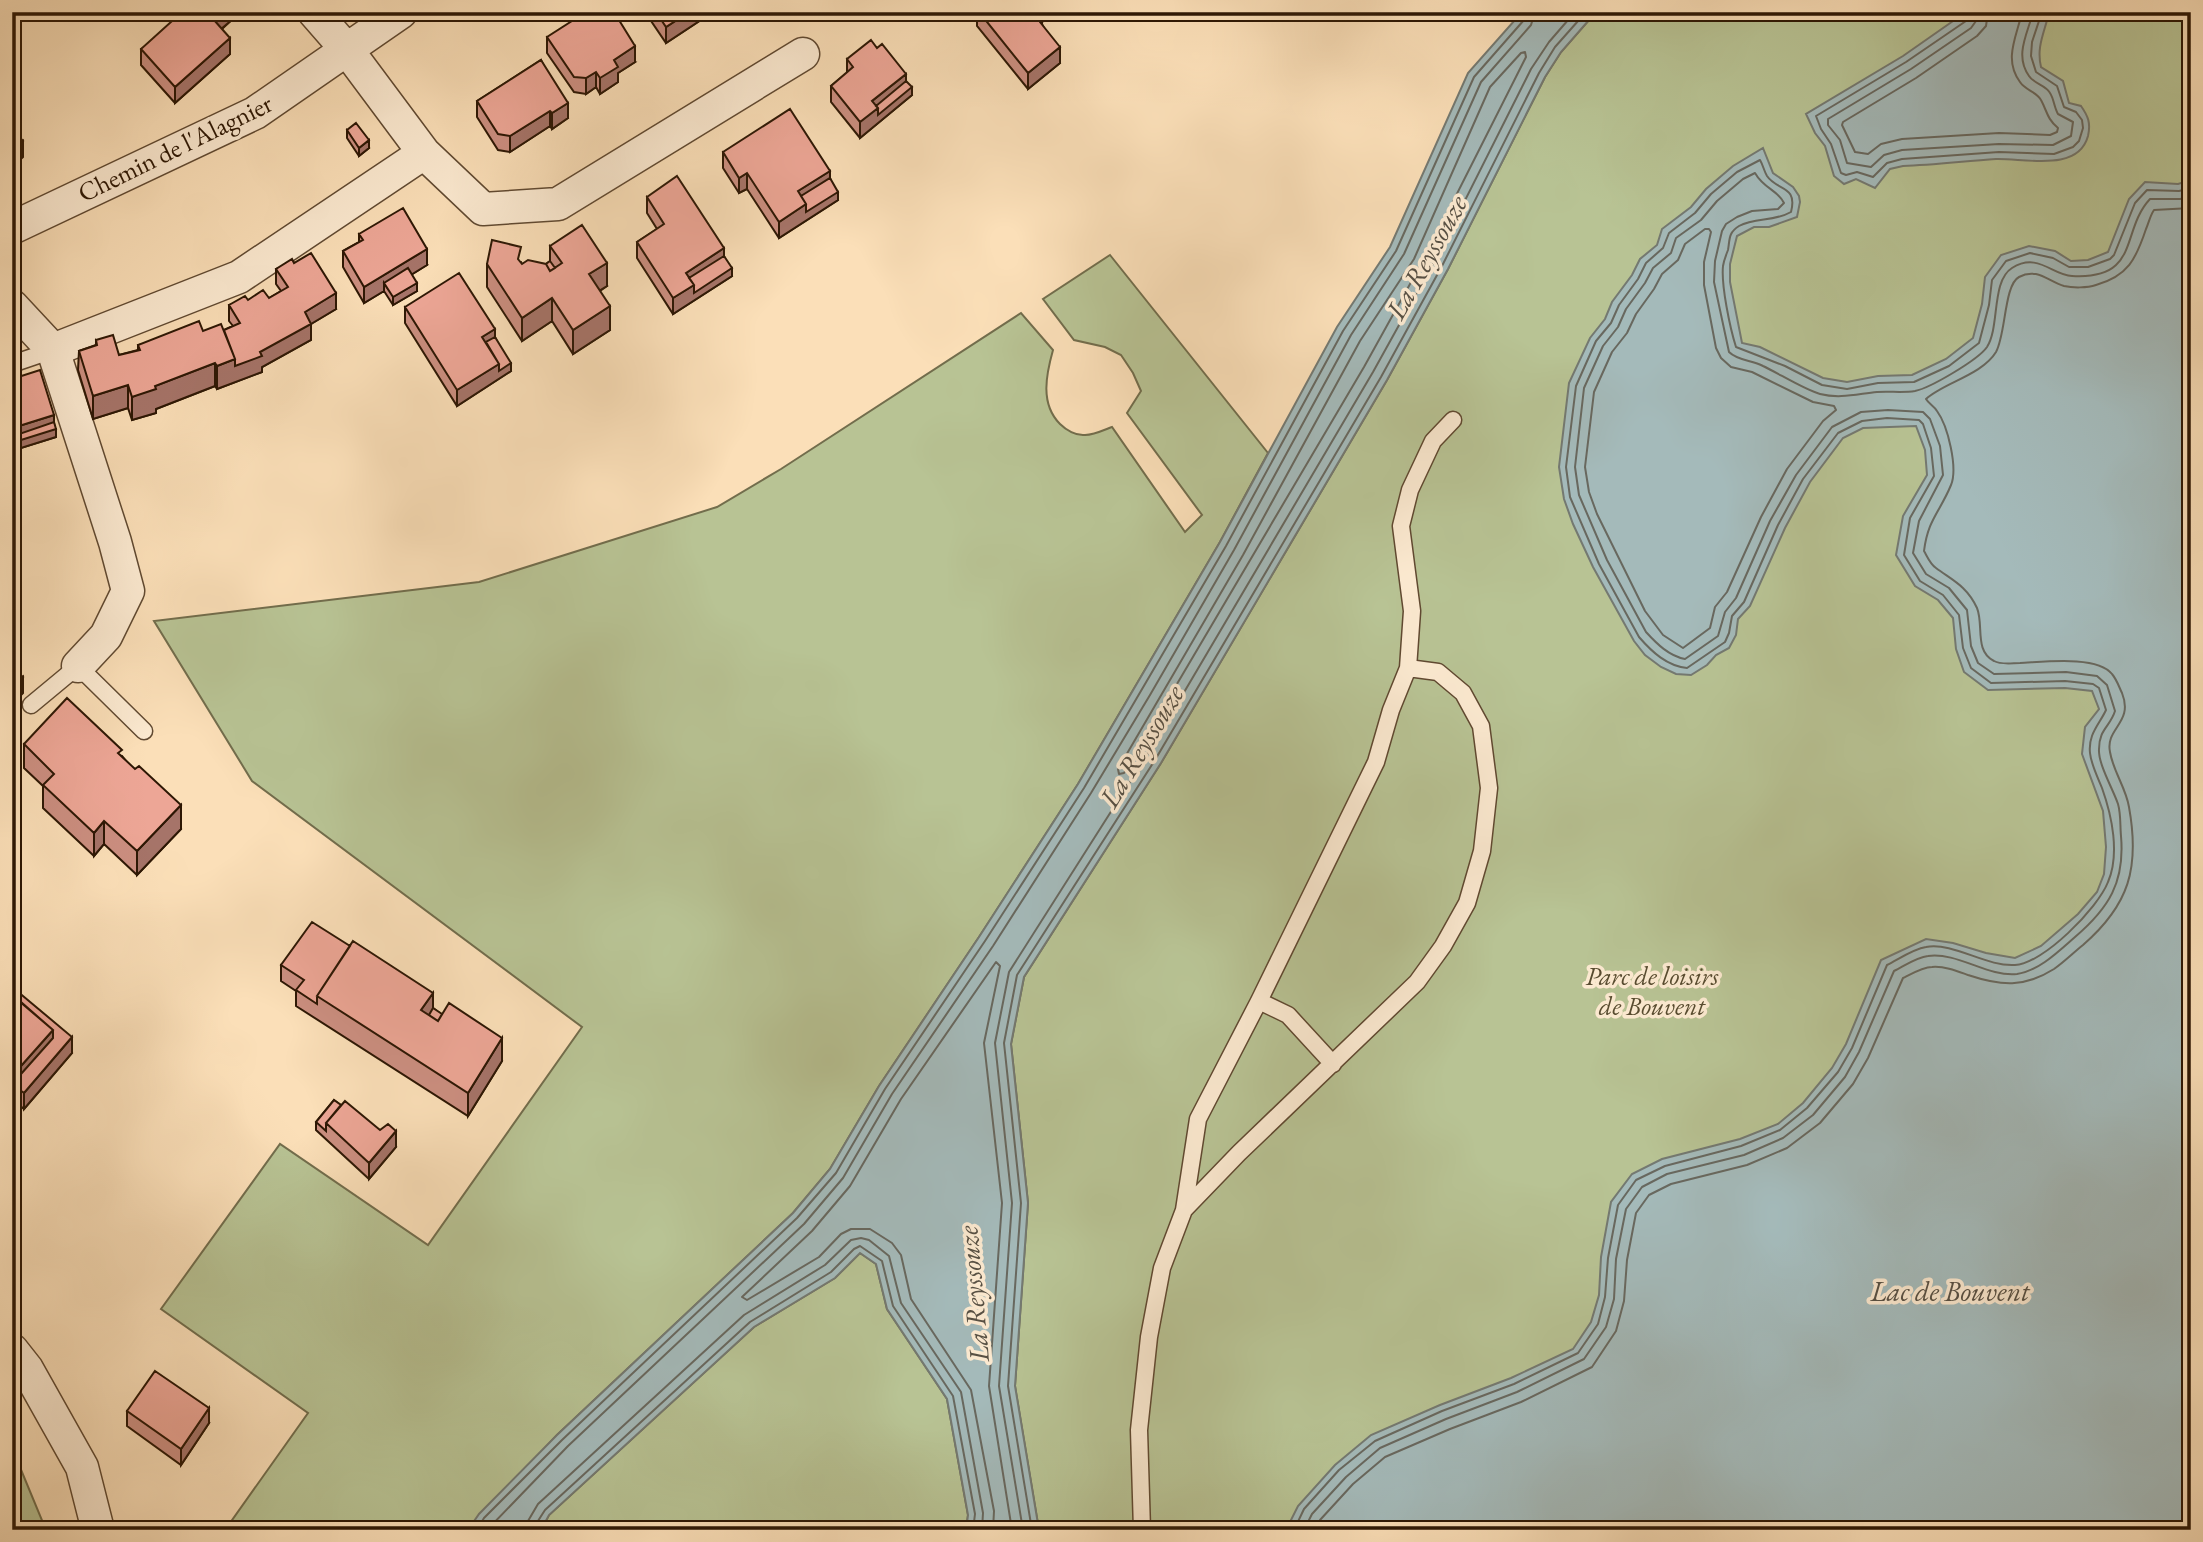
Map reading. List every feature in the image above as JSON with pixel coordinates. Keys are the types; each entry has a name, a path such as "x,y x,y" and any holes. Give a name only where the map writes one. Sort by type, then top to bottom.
{"street":[{"path":"314,12 348,51 424,153 483,209 558,204 803,54"},
{"name":"Chemin de l'Alagnier","path":"12,228 255,113 401,12"},
{"path":"53,351 239,276 424,153"},
{"path":"12,306 53,351 115,542 128,591 106,636 78,666"},
{"path":"12,1350 27,1369 82,1467 98,1530"}],"lane":[{"path":"12,364 53,351"},
{"path":"1142,1530 1139,1430 1149,1337 1162,1268 1184,1210 1198,1119 1376,762 1391,710 1408,668 1412,611 1401,526 1410,490 1433,441 1452,420"},
{"path":"31,705 78,666 144,731"},
{"path":"1184,1210 1239,1153 1417,982 1443,946 1467,903 1482,851 1489,788 1481,726 1463,693 1438,672 1408,668"},
{"path":"1259,1001 1288,1015 1333,1064"}],"green space":[{"name":"Parc de loisirs de Bouvent","path":"1596,12 2191,12 2191,1530 1039,1530 1015,1386 1028,1203 1011,1044 1024,977 1161,763 1387,380 1448,269 1545,77 1561,52"},
{"path":"1110,255 1268,453 1220,542 1078,784 879,1086 830,1169 793,1213 557,1435 468,1530 225,1530 308,1413 161,1309 280,1144 428,1245 582,1027 252,781 154,621 479,582 717,507 781,469 1021,313 1053,350 1046,389 1049,408 1054,416 1065,428 1078,435 1092,434 1112,427 1185,532 1202,515 1127,413 1141,391 1133,373 1121,355 1105,347 1074,340 1043,299"},
{"path":"860,1253 876,1264 887,1309 947,1399 968,1515 966,1530 541,1530 549,1515 754,1327 835,1278"},
{"path":"12,1448 46,1530 12,1530"}],"water":[{"name":"La Reyssouze","path":"1522,12 1596,12 1561,52 1545,77 1448,269 1387,380 1161,763 1024,977 1011,1044 1028,1203 1015,1386 1039,1530 966,1530 968,1515 947,1399 887,1309 876,1264 860,1253 835,1278 754,1327 549,1515 541,1530 468,1530 479,1514 557,1435 793,1213 830,1169 879,1086 1078,784 1220,542 1337,327 1390,247 1468,73"},
{"path":"1966,12 2049,12 2040,46 2041,67 2063,81 2069,103 2081,106 2085,113 2089,131 2082,148 2073,155 2049,161 1996,159 1903,166 1890,169 1875,188 1856,179 1844,184 1834,176 1825,146 1806,114 1903,56"},
{"name":"Lac de Bouvent","path":"1763,148 1773,173 1793,187 1800,202 1797,217 1769,227 1754,227 1737,236 1730,264 1730,282 1742,343 1760,347 1823,378 1847,382 1878,376 1912,375 1946,359 1973,338 1982,304 1985,277 2001,255 2029,246 2055,251 2071,261 2088,260 2108,252 2129,199 2145,182 2178,184 2191,180 2191,1530 1286,1530 1298,1506 1335,1465 1371,1435 1511,1378 1573,1349 1591,1322 1599,1295 1601,1257 1611,1202 1632,1174 1662,1159 1740,1139 1778,1124 1803,1103 1832,1068 1846,1044 1881,960 1926,939 2015,958 2041,946 2078,914 2097,892 2104,874 2106,847 2103,811 2082,754 2085,727 2099,709 2092,691 2065,688 1988,690 1964,672 1956,649 1953,618 1938,600 1915,586 1896,555 1903,516 1927,475 1925,450 1916,426 1863,428 1843,438 1810,482 1785,528 1750,606 1738,619 1736,635 1729,648 1691,675 1676,674 1645,655 1634,641 1593,567 1564,499 1559,467 1569,383 1590,338 1605,319 1612,302 1640,259 1657,245 1662,229 1691,207 1706,189 1733,166"}],"building":[{"path":"182,12 223,12 214,20 230,38 175,87 141,49"},
{"path":"586,12 614,12 635,46 614,60 618,67 600,78 596,72 586,78 574,77 547,37"},
{"path":"656,12 689,12 666,27"},
{"path":"979,12 1041,12 1040,22 1060,47 1028,73"},
{"path":"871,40 877,48 882,44 906,74 872,101 878,108 860,122 831,86 853,67 847,59"},
{"path":"541,60 568,103 510,136 498,134 477,101"},
{"path":"906,81 912,87 878,115 876,106"},
{"path":"790,109 830,171 798,191 806,204 779,222 747,173 739,178 723,152"},
{"path":"356,123 369,140 359,148 347,130"},
{"path":"12,129 23,141 12,151"},
{"path":"677,176 724,248 686,273 694,285 673,298 637,242 664,224 647,197"},
{"path":"830,178 838,192 806,212 806,204 801,196"},
{"path":"403,208 427,249 364,287 343,251 363,240 359,234"},
{"path":"582,225 607,263 589,274 610,306 573,330 552,298 522,318 487,264 492,240 521,247 518,259 522,264 528,260 546,264 550,271 562,263 550,246"},
{"path":"311,253 336,293 305,312 311,324 260,352 262,356 235,366 224,330 240,323 229,305 245,296 248,300 263,290 269,298 288,287 276,269 292,259 294,263"},
{"path":"724,256 732,268 694,293 694,285 689,278"},
{"path":"550,261 555,268 550,271 546,264"},
{"path":"408,268 417,283 393,297 384,283"},
{"path":"459,273 495,329 482,337 499,364 457,390 405,307"},
{"path":"199,321 203,331 221,324 235,359 217,366 215,363 132,397 128,385 93,396 79,351 97,345 96,340 113,335 119,355 140,350 138,345"},
{"path":"495,337 511,363 499,371 499,364 486,342"},
{"path":"40,370 54,415 19,426 18,422 12,423 12,379"},
{"path":"54,422 56,429 21,440 19,434"},
{"path":"12,667 23,677 12,688"},
{"path":"67,698 122,750 118,753 135,769 139,766 181,805 137,851 104,821 94,833 43,785 54,774 24,744"},
{"path":"312,922 350,946 317,996 317,1004 296,990 304,980 281,965"},
{"path":"353,941 433,993 421,1010 438,1021 449,1003 502,1038 468,1093 317,996"},
{"path":"17,991 72,1037 24,1093 12,1084 12,1066 21,1074 53,1038 53,1030 13,995"},
{"path":"12,995 53,1030 21,1066 12,1059"},
{"path":"433,1008 442,1014 438,1021 429,1015"},
{"path":"334,1100 341,1105 326,1123 326,1131 316,1122"},
{"path":"345,1101 380,1130 388,1124 396,1131 369,1163 326,1123"},
{"path":"155,1371 209,1408 181,1449 127,1411"}]}
